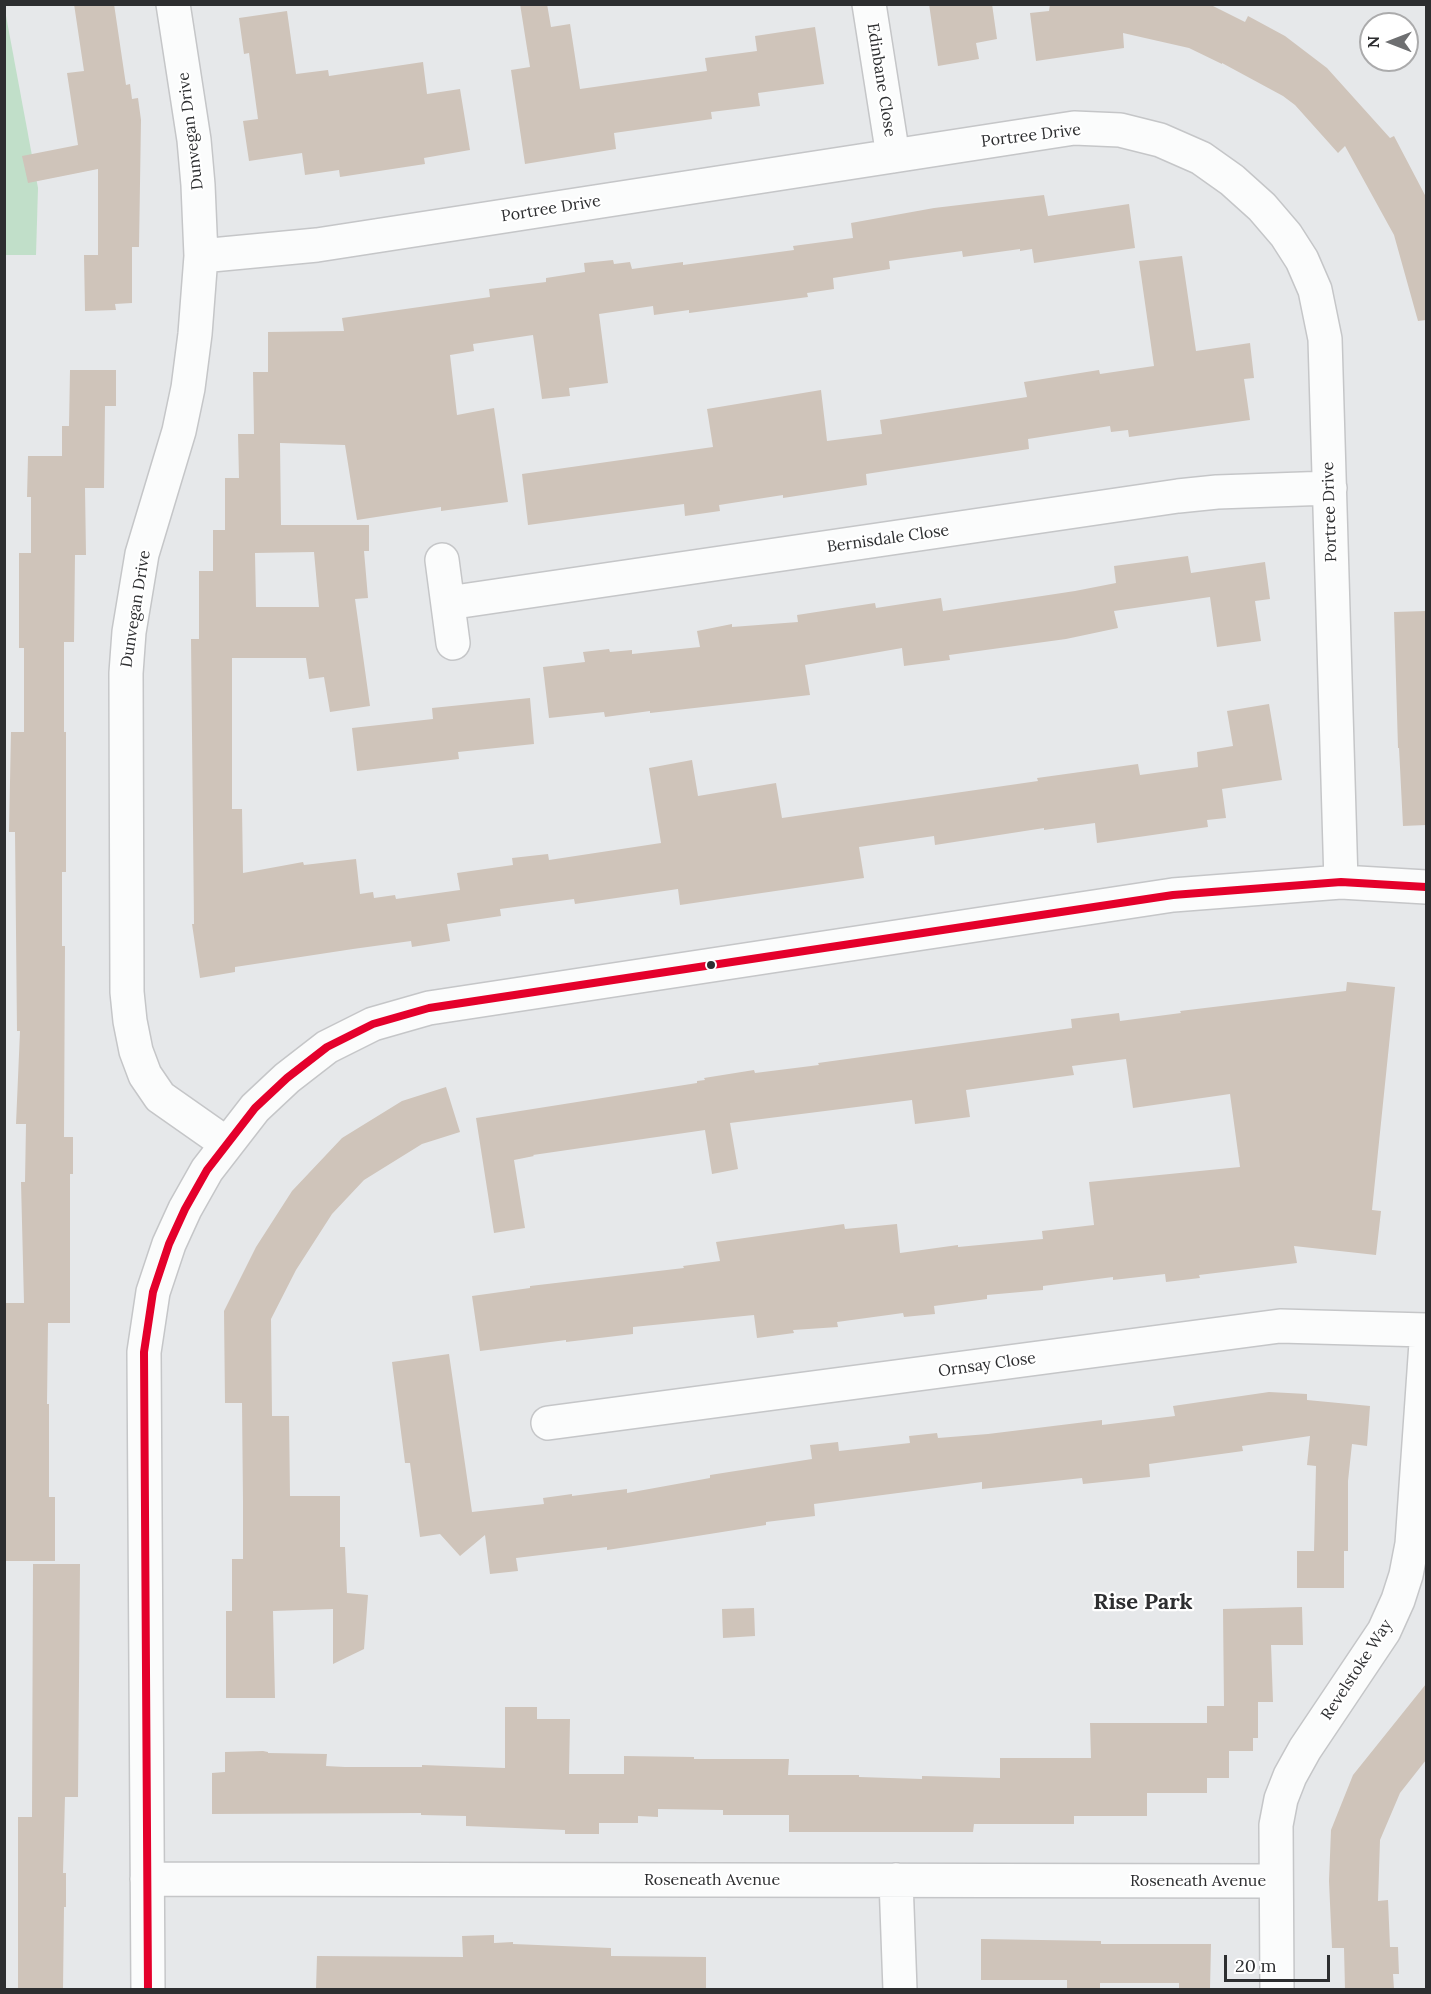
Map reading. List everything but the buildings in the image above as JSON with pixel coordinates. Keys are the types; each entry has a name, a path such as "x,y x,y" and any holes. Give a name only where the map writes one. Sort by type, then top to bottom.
{"street":[{"name":"Dunvegan Drive","path":"173,4 194,140 201,256 188,388 179,432 142,554 129,632 126,673 128,992 130,1021 136,1051 145,1075 160,1097 227,1144"},
{"name":"Edinbane Close","path":"869,4 893,156"},
{"name":"Portree Drive","path":"201,256 316,245 1074,128 1120,130 1160,140 1201,158 1232,180 1262,207 1286,235 1302,260 1315,290 1325,339 1341,882"},
{"name":"Bernisdale Close","path":"448,603 1178,496 1217,492 1330,488"},
{"path":"442,560 453,643"},
{"path":"148,1989 144,1352 153,1293 169,1244 207,1170 255,1108 287,1078 327,1047 373,1024 429,1008 1173,895 1341,882 1426,887"},
{"name":"Ornsay Close","path":"548,1423 1280,1326 1426,1330"},
{"name":"Revelstoke Way","path":"1277,1989 1276,1825 1281,1799 1290,1776 1305,1749 1384,1631 1406,1575 1412,1544 1426,1343"},
{"name":"Roseneath Avenue","path":"147,1879 1276,1881"},
{"path":"896,1880 900,1989"}],"green space":[{"path":"4,5 38,188 36,255 5,255"}],"transit line":[{"path":"148,1990 144,1352 153,1292 169,1244 207,1170 255,1108 287,1078 327,1047 373,1024 429,1008 1173,895 1341,882 1426,887"}],"district":[{"name":"Rise Park","path":"1143,1603"}]}
